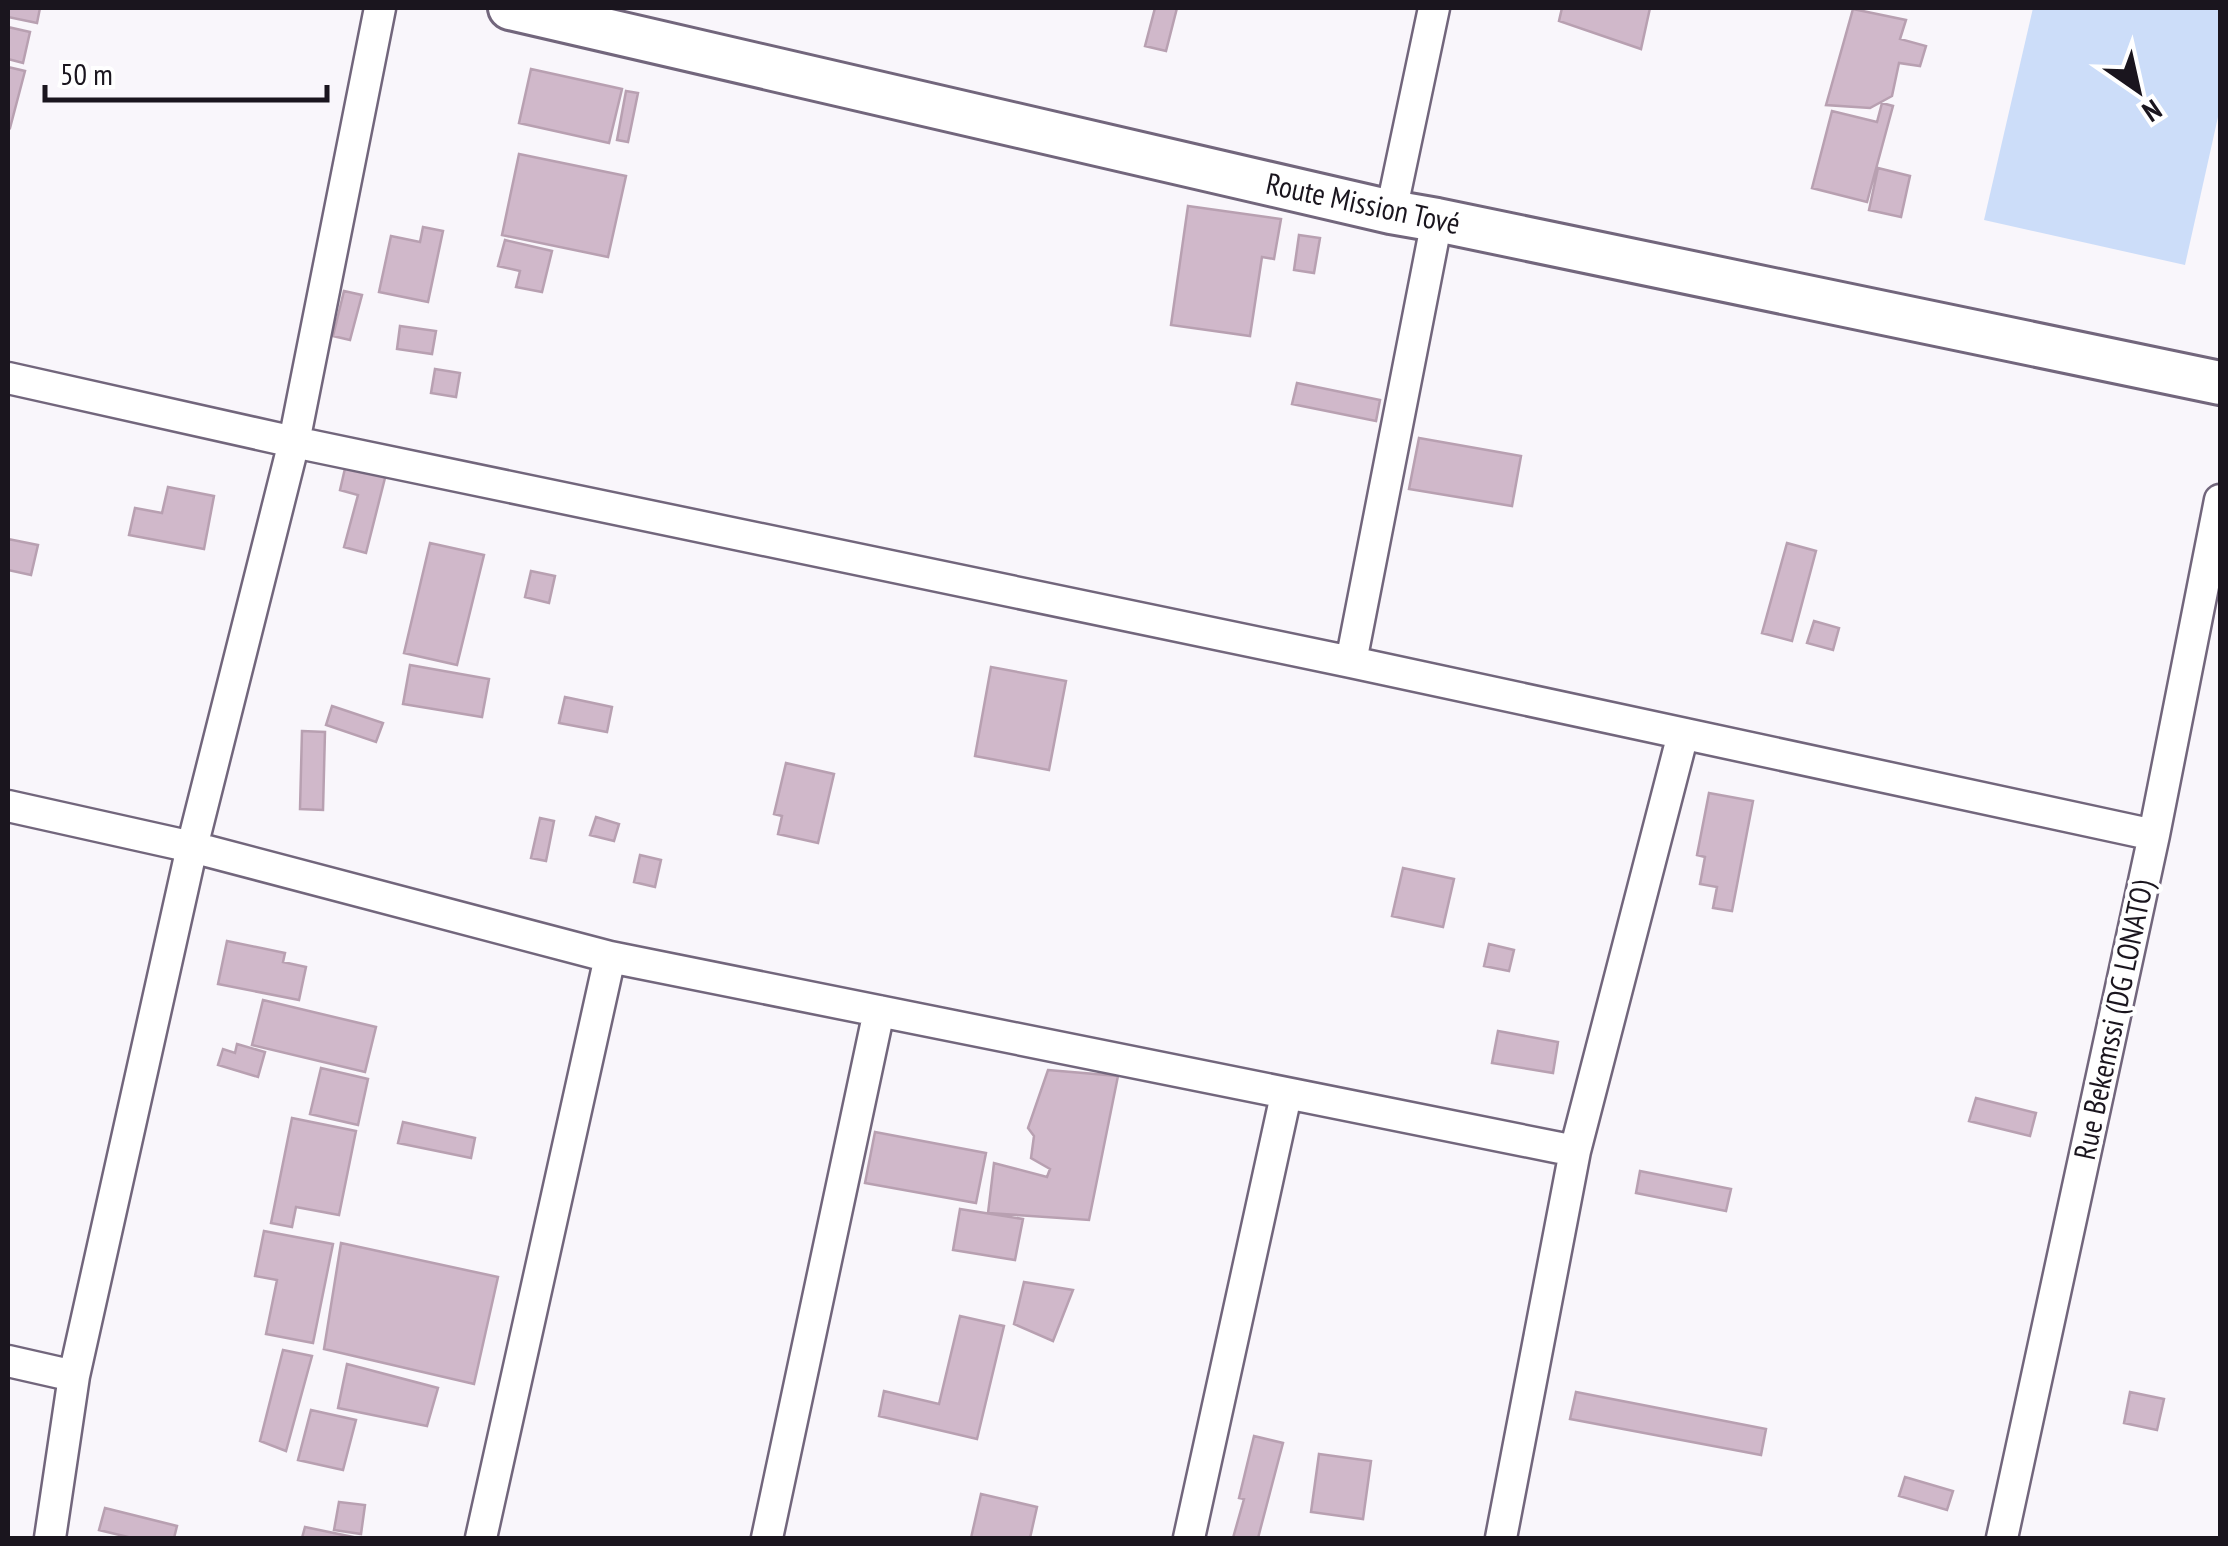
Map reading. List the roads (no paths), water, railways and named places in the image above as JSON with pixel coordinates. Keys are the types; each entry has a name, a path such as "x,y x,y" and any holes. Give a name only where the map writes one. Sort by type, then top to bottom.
{"street":[{"path":"50,1538 74,1376 192,847 294,442 380,8"},
{"name":"Route Mission Tové","path":"510,8 1391,212 2220,382"},
{"path":"1391,212 1434,8"},
{"path":"1352,662 1437,220"},
{"path":"8,378 294,442 1352,662 2154,835"},
{"name":"Rue Bekemssi (DG LONATO)","path":"2002,1538 2154,835 2220,500"},
{"path":"1501,1538 1575,1151 1684,734"},
{"path":"8,806 192,847 610,957 1575,1151"},
{"path":"481,1538 610,957"},
{"path":"767,1538 879,1011"},
{"path":"1189,1538 1286,1094"},
{"path":"8,1361 74,1376"}],"water":[{"path":"2033,8 2220,8 2220,108 2185,265 1984,220"}]}
